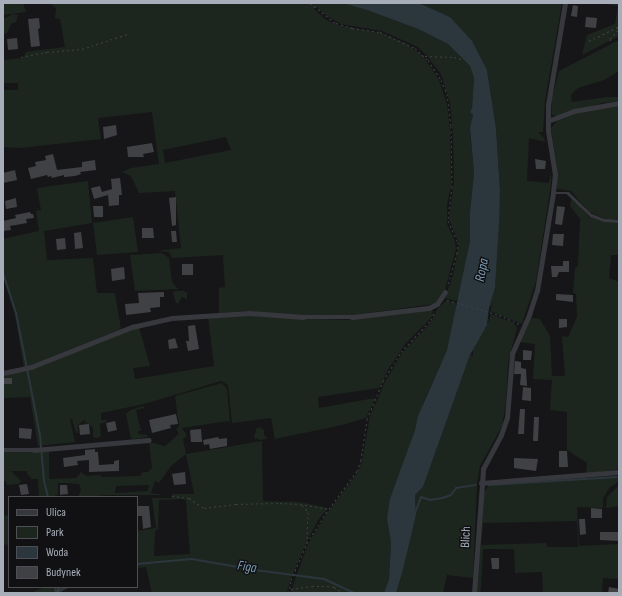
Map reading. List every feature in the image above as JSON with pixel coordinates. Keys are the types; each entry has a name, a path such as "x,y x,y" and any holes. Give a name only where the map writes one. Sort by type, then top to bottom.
{"street":[{"name":"Blich","path":"474,593 483,468 501,434 507,418 512,354 524,327 536,291 553,194 554,169 548,121 548,105 565,3"},
{"path":"548,121 574,111 619,103"},
{"path":"3,373 31,367 132,327 172,318 254,313 290,317 341,318 434,307 442,299 445,292"},
{"path":"3,450 34,450 149,440"},
{"path":"481,483 619,472"}],"lane":[{"path":"553,194 568,193 591,215 604,220 619,221"}],"path":[{"path":"310,3 336,23 388,34 415,48 424,56 438,74 446,92 451,126 452,187 448,221 458,242 457,253 445,292"},
{"path":"589,41 618,27 618,30 610,39 611,42"},
{"path":"21,57 41,52 82,48 128,34"},
{"path":"424,56 454,57 461,59"},
{"path":"442,299 498,315 524,327"},
{"path":"289,593 296,567 307,543 329,509 357,471 361,460 367,419 383,382 401,352 432,320 434,307"},
{"path":"172,496 189,498 204,508 236,504 300,504 329,509"},
{"path":"300,504 304,506 308,512 307,543"},
{"path":"290,589 300,589 312,586 327,586 334,587 344,593"}],"green space":[{"path":"3,3 23,3 26,12 3,15"},
{"path":"50,3 342,3 367,10 418,29 448,44 470,66 474,78 472,108 470,112 473,115 470,132 474,173 470,212 470,241 464,275 457,301 445,298 453,275 459,244 449,219 454,182 453,135 450,103 441,74 418,47 382,31 341,24 327,16 316,7 314,9 326,20 341,26 382,33 407,44 423,56 439,80 447,104 450,131 451,186 447,204 447,224 455,241 456,249 444,293 434,304 352,315 287,315 247,311 219,313 219,288 225,287 223,255 172,258 169,252 157,251 181,248 175,191 139,193 131,176 122,172 131,168 159,164 152,112 98,118 101,139 20,148 3,147 3,90 18,90 18,83 3,83 3,60 23,58 26,52 65,47 60,19 55,18 56,8","holes":["226,137 231,150 165,163 163,150"]},
{"path":"419,3 562,3 545,101 543,132 538,132 544,138 545,142 529,138 527,181 549,183 551,173 551,184 536,281 522,324 490,311 493,304 489,308 495,288 500,190 496,128 487,70 450,17"},
{"path":"601,3 619,3 619,36 582,55 587,35 615,24 618,6"},
{"path":"13,14 18,15 16,22 11,24 7,33 3,35 3,19"},
{"path":"619,40 619,71 604,80 578,88 571,95 572,102 607,97 619,97 619,101 602,103 556,116 552,115 551,101 559,71"},
{"path":"619,105 619,219 608,220 589,212 571,191 557,189 557,169 551,128 558,120 574,113"},
{"path":"88,181 92,223 44,231 47,260 93,258 97,293 115,293 121,329 24,368 15,315 3,277 3,239 39,231 36,211 41,210 37,188"},
{"path":"572,197 589,217 607,222 619,223 619,255 611,255 609,278 619,282 619,469 586,474 587,463 567,450 567,412 550,410 552,380 533,379 535,344 519,342 531,318 540,319 550,336 552,376 565,376 562,336 568,337 577,317 576,294 573,293 575,268 578,266 580,219 570,206"},
{"path":"133,217 138,252 97,255 93,223"},
{"path":"162,253 169,258 172,282 178,289 135,291 130,255"},
{"path":"175,291 184,291 187,293 187,299 182,297 178,304 176,303 173,293"},
{"path":"446,301 456,303 456,315 447,350 425,399 405,460 390,532 391,542 389,579 384,593 152,593 146,567 138,568 138,531 156,528 152,498 172,498 172,494 194,494 186,454 262,441 263,501 299,502 328,508 318,520 306,543 287,592 291,591 308,544 325,516 358,472 362,461 370,416 385,382 402,353 431,322 438,308","holes":["159,500 186,500 190,554 154,556 155,531 158,529"]},
{"path":"429,309 433,311 432,317 406,343 389,368 379,388 318,397 319,408 375,398 366,418 342,425 275,439 271,418 232,423 228,385 221,381 144,404 101,413 101,420 107,420 106,422 100,424 101,436 97,438 93,437 93,428 88,423 84,424 86,421 84,420 78,425 78,433 76,433 72,419 70,419 75,442 38,446 30,397 3,398 3,376 29,370 139,327 150,366 133,368 135,379 214,366 208,316 260,315 284,318 346,320"},
{"path":"491,314 514,323 517,328 508,363 506,402 502,426 480,466 477,484 473,578 447,575 443,593 396,593 416,515 415,495 423,487 470,355 473,356 473,348 488,323"},
{"path":"222,383 227,389 230,423 228,421 182,428 187,436 183,439 186,454 171,466 159,483 155,481 151,493 164,495 78,496 81,490 79,484 58,483 58,494 55,496 39,496 38,479 32,479 27,474 27,471 11,471 21,481 19,484 7,485 6,481 3,481 3,451 49,451 49,478 51,479 76,478 81,472 86,476 140,476 143,472 148,472 152,468 149,442 165,446 179,434 176,429 179,426 175,396","holes":["149,485 148,491 115,493 116,486"]},
{"path":"144,406 144,408 136,410 141,431 138,431 138,434 147,435 148,437 131,439 126,414 130,410"},
{"path":"259,427 264,430 264,435 268,438 261,440 254,438 256,429"},
{"path":"617,476 617,483 610,487 603,498 603,508 577,507 579,546 619,544 619,579 603,578 602,593 543,593 542,572 515,573 514,549 483,549 480,593 476,593 482,500 484,492 489,485","holes":["577,521 578,547 547,547 546,543 481,545 483,523"]},
{"path":"619,485 619,506 606,508 607,497"},
{"path":"8,515 8,544 3,545 3,516"},
{"path":"43,588 69,588 59,593 23,593 33,592"}],"water":[{"name":"Ropa","path":"342,3 419,3 450,17 472,41 487,70 496,128 500,190 495,288 489,308 487,325 470,355 423,487 415,495 416,515 396,593 384,593 389,579 391,542 387,518 390,499 415,430 418,416 447,350 470,241 470,212 474,173 470,128 473,115 470,112 472,108 474,78 470,66 448,44 418,29 367,10"}],"building":[{"path":"573,5 578,6 577,17 571,16"},
{"path":"586,17 597,18 596,28 585,27"},
{"path":"39,18 40,28 38,29 40,46 31,47 28,19"},
{"path":"17,38 18,49 8,50 7,39"},
{"path":"116,125 117,135 104,139 103,127"},
{"path":"152,143 154,152 143,154 144,157 128,157 127,147"},
{"path":"53,154 57,170 82,167 82,162 95,160 96,170 80,172 81,174 75,176 64,177 64,175 52,178 51,176 48,177 47,175 31,179 28,168 36,166 35,162 46,160 45,156"},
{"path":"535,159 546,161 545,169 536,169"},
{"path":"15,170 17,180 3,183 3,173"},
{"path":"120,178 122,195 119,195 119,205 109,206 108,195 94,199 91,188 100,186 102,192 112,189 111,179"},
{"path":"176,197 176,225 172,226 169,198"},
{"path":"16,198 17,207 6,209 5,201"},
{"path":"93,206 103,206 103,217 94,217"},
{"path":"557,206 565,207 562,225 555,224"},
{"path":"30,212 33,214 34,218 26,219 27,223 10,226 11,230 3,231 3,221 16,218 15,215"},
{"path":"142,228 153,228 154,238 142,238"},
{"path":"171,231 176,231 177,242 172,242"},
{"path":"81,232 83,248 75,249 74,233"},
{"path":"553,234 564,234 563,246 552,245"},
{"path":"65,238 66,249 57,250 56,239"},
{"path":"563,261 569,261 569,272 559,272 557,277 552,277 551,266 563,266"},
{"path":"182,264 193,264 193,275 182,275"},
{"path":"124,267 125,279 112,281 111,269"},
{"path":"164,292 164,297 160,297 160,307 150,308 151,312 126,315 125,304 139,303 138,293"},
{"path":"556,294 573,295 573,302 556,300"},
{"path":"559,319 567,319 567,327 559,328"},
{"path":"195,325 199,349 188,351 186,341 189,341 188,326"},
{"path":"175,338 178,348 169,349 168,340"},
{"path":"523,350 532,351 531,360 523,360"},
{"path":"515,361 521,362 521,368 526,369 527,386 520,385 521,374 514,374"},
{"path":"3,378 12,378 12,384 3,384"},
{"path":"523,387 531,388 531,401 522,400"},
{"path":"520,409 525,409 524,434 518,434"},
{"path":"176,414 178,424 170,425 171,428 152,433 149,420"},
{"path":"534,417 539,417 538,441 533,441"},
{"path":"115,421 117,430 108,432 106,423"},
{"path":"89,424 90,434 80,435 79,425"},
{"path":"19,428 32,429 31,439 19,438"},
{"path":"201,429 202,442 191,442 190,430"},
{"path":"218,437 219,439 227,438 227,446 210,449 209,444 204,445 203,440"},
{"path":"95,449 95,452 98,452 99,465 114,464 114,461 119,460 119,471 89,472 89,460 77,461 78,465 64,467 63,458 85,455 85,450"},
{"path":"559,451 567,451 568,467 559,467"},
{"path":"514,458 538,459 536,471 514,468"},
{"path":"185,472 186,484 174,485 172,474"},
{"path":"27,484 29,494 21,495 19,485"},
{"path":"60,485 67,485 68,494 60,495"},
{"path":"138,506 149,506 151,527 143,529 142,516 138,516"},
{"path":"591,508 602,509 602,518 591,518"},
{"path":"579,519 585,519 586,534 580,535"},
{"path":"600,532 619,532 619,541 600,540"},
{"path":"491,558 499,558 499,569 492,569"},
{"path":"609,587 619,589 619,593 608,593"}],"waterway":[{"path":"3,273 16,313 40,435 44,481 48,496"},
{"path":"489,485 617,477"},
{"path":"415,513 421,497 430,500 442,498 451,495 456,488 476,485"},
{"name":"Figa","path":"138,564 192,559 255,570 324,579 354,593"},
{"name":"Figa","path":"55,588 56,593"},
{"name":"Figa","path":"57,592 65,588"}]}
